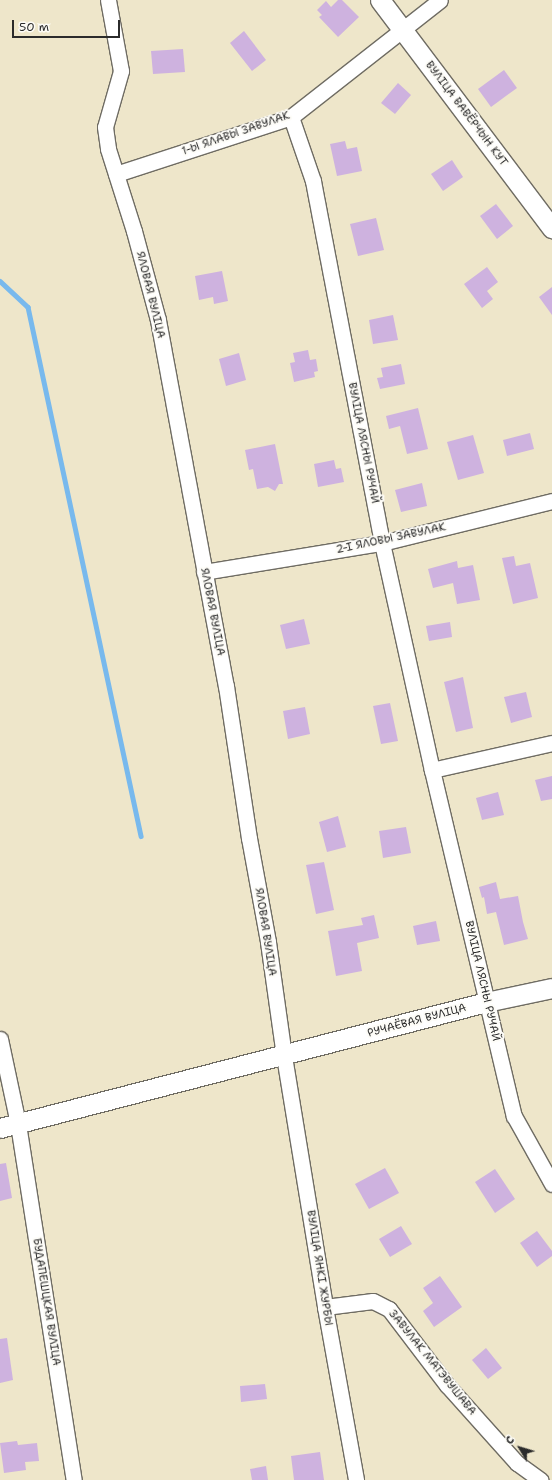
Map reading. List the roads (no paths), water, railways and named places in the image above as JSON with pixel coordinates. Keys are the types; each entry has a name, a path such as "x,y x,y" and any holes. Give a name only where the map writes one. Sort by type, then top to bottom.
{"street":[{"name":"ЯЛОВАЯ ВУЛІЦА","path":"108,0 121,71 105,127 108,149 158,320 226,686 249,838 268,942 284,1056"},
{"name":"ВУЛІЦА ВАВЁРЧЫН КУТ","path":"380,0 552,228"},
{"name":"1-Ы ЯЛАВЫ ЗАВУЛАК","path":"116,174 291,117 440,0"},
{"name":"ВУЛІЦА ЛЯСНЫ РУЧАЙ","path":"291,117 313,181 382,543 432,770 486,1002 514,1116 552,1184"},
{"name":"2-І ЯЛОВЫ ЗАВУЛАК","path":"204,572 382,543 552,501"},
{"path":"432,770 552,743"},
{"name":"РУЧАЁВАЯ ВУЛІЦА","path":"18,1124 100,1101 284,1056 486,1002 552,988"},
{"name":"БУДАПЕШЦКАЯ ВУЛІЦА","path":"0,1039 18,1124 74,1480"},
{"name":"ВУЛІЦА ЯНКІ ЖУРБЫ","path":"284,1056 325,1307 356,1480"},
{"path":"0,1128 18,1124"},
{"name":"ЗАВУЛАК МАТЭВУШАВА","path":"325,1307 374,1301 389,1309 447,1385 517,1462 540,1480"}],"waterway":[{"path":"0,281 28,307 141,836"}]}
